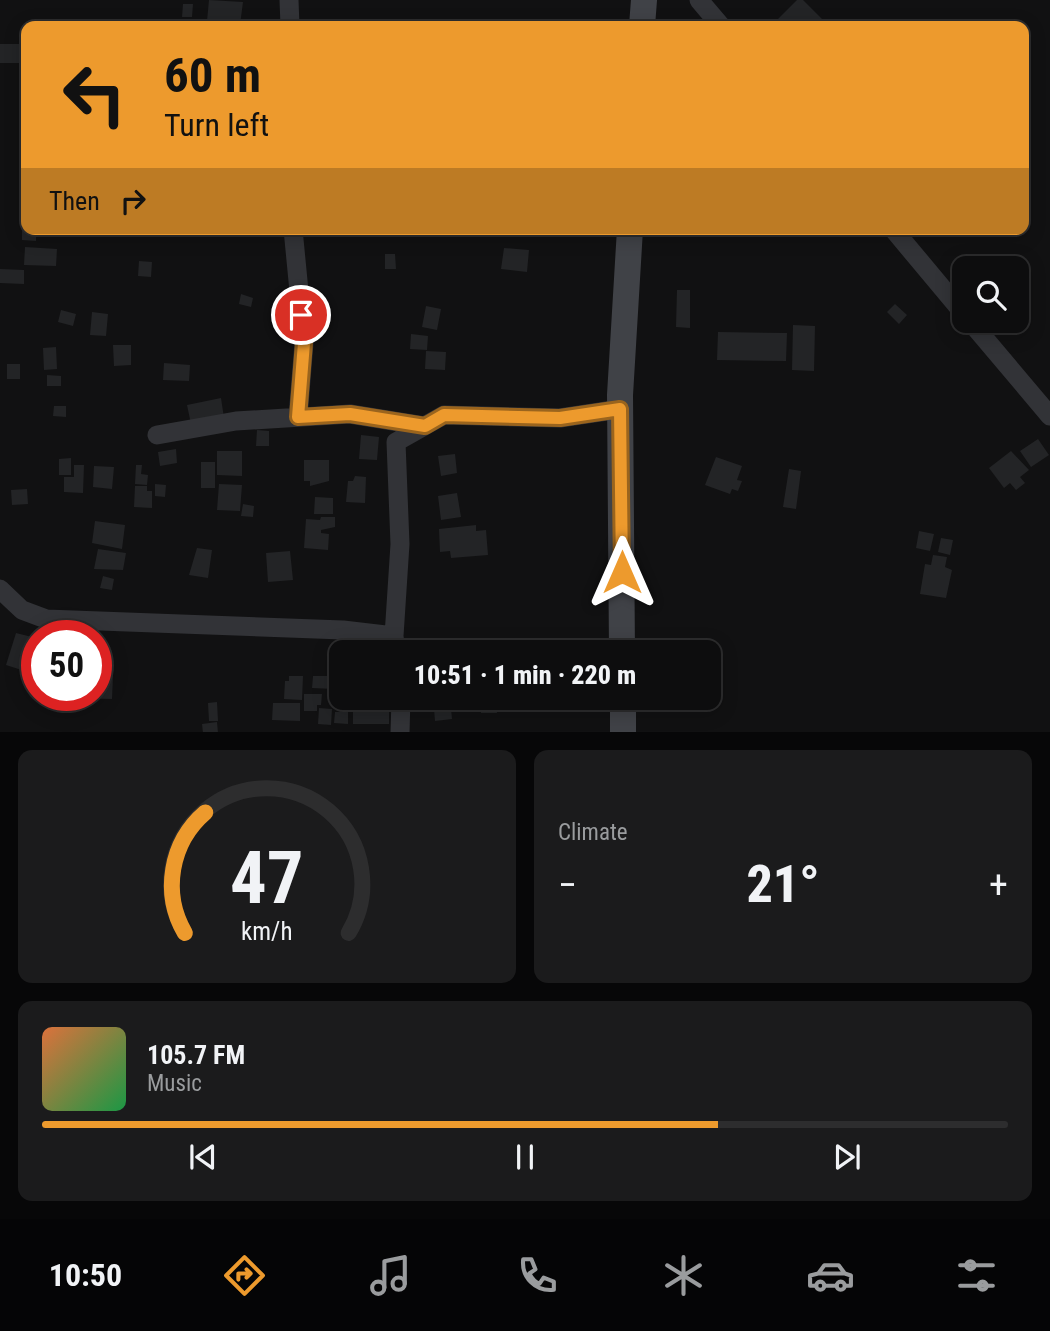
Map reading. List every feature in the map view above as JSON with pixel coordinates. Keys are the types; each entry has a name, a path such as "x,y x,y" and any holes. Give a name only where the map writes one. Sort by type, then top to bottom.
{"main road":[{"path":"642,21 644,0"},
{"path":"622,640 620,409 630,235"},
{"path":"623,710 623,732"}],"street":[{"path":"289,0 290,21"},
{"path":"699,0 717,21"},
{"path":"294,235 304,343 298,417"},
{"path":"897,235 952,300"},
{"path":"981,333 1050,416"},
{"path":"395,640 400,544 396,442 444,415 560,418 620,409"},
{"path":"157,435 236,421 350,414 425,426"},
{"path":"0,589 22,610 46,619 342,630 380,640"},
{"path":"400,732 401,710"}],"building":[{"path":"209,0 243,2 241,21 207,21"},
{"path":"797,0 803,0 824,21 776,21"},
{"path":"183,4 193,4 192,17 182,17"},
{"path":"0,44 20,44 20,63 0,63"},
{"path":"22,235 36,235 36,241 22,240"},
{"path":"25,247 57,249 56,266 24,265"},
{"path":"504,248 529,250 527,272 501,269"},
{"path":"385,254 395,254 396,269 385,269"},
{"path":"139,261 152,262 151,277 138,276"},
{"path":"0,269 24,270 24,284 0,283"},
{"path":"677,290 690,290 690,328 676,327"},
{"path":"241,294 253,298 251,307 239,304"},
{"path":"895,304 907,315 899,324 887,312"},
{"path":"426,306 441,309 437,330 422,327"},
{"path":"61,310 76,314 73,326 58,322"},
{"path":"92,312 108,314 106,336 90,335"},
{"path":"793,325 815,326 814,371 792,370"},
{"path":"718,332 787,333 786,361 717,360"},
{"path":"411,334 428,336 427,350 410,349"},
{"path":"113,345 131,345 131,365 114,366"},
{"path":"56,347 57,369 44,370 43,348"},
{"path":"426,351 446,352 445,370 425,369"},
{"path":"164,363 190,365 189,381 163,380"},
{"path":"7,364 20,364 20,379 7,379"},
{"path":"47,375 61,376 61,386 47,386"},
{"path":"221,398 224,418 191,424 187,405"},
{"path":"54,406 66,406 66,417 53,416"},
{"path":"257,430 269,431 269,446 256,446"},
{"path":"361,435 379,437 377,460 359,459"},
{"path":"1038,439 1049,455 1031,467 1020,451"},
{"path":"176,449 177,463 160,466 158,452"},
{"path":"217,451 242,451 242,476 217,475"},
{"path":"1011,451 1029,470 1020,477 1025,483 1016,490 1010,483 1004,488 989,468"},
{"path":"455,454 457,473 441,476 438,456"},
{"path":"716,457 742,466 737,480 742,481 738,491 732,489 730,494 705,485"},
{"path":"71,458 71,475 59,475 59,459"},
{"path":"304,460 329,460 329,481 310,486 310,481 304,481"},
{"path":"201,462 215,462 215,488 201,488"},
{"path":"74,465 84,465 83,493 64,492 64,477 74,477"},
{"path":"136,465 142,465 141,474 148,475 147,485 135,484"},
{"path":"94,466 114,467 112,489 93,487"},
{"path":"789,469 801,471 796,509 783,507"},
{"path":"355,476 366,477 365,503 346,502 348,481 353,481"},
{"path":"155,484 166,485 165,497 155,496"},
{"path":"219,484 242,485 240,511 217,510"},
{"path":"135,486 147,486 147,491 152,491 152,508 134,507"},
{"path":"27,489 28,504 12,505 11,490"},
{"path":"457,493 461,517 441,520 438,496"},
{"path":"315,497 333,498 333,514 314,514"},
{"path":"243,504 254,506 253,517 241,516"},
{"path":"321,517 335,517 335,527 321,530 321,533 329,534 328,550 304,548 306,519 320,520"},
{"path":"95,521 125,525 122,549 92,543"},
{"path":"476,525 476,531 486,530 488,555 451,558 450,551 440,552 439,529"},
{"path":"919,531 934,534 930,551 916,548"},
{"path":"941,538 953,540 950,555 938,552"},
{"path":"197,548 212,550 208,578 189,575"},
{"path":"98,549 126,553 123,570 94,569"},
{"path":"290,551 293,580 268,582 266,553"},
{"path":"933,555 947,557 945,567 952,570 946,598 920,594 925,564 931,565"},
{"path":"103,576 114,579 112,590 100,588"},
{"path":"16,633 21,634 21,670 6,665"},
{"path":"289,676 303,676 302,700 284,699 285,681 289,681"},
{"path":"313,676 329,676 329,689 312,688"},
{"path":"304,694 322,694 321,705 317,705 317,711 304,711"},
{"path":"217,702 218,721 209,721 208,703"},
{"path":"273,703 300,703 300,721 272,720"},
{"path":"319,708 332,710 331,725 318,724"},
{"path":"353,710 389,710 389,724 353,724"},
{"path":"434,710 451,710 452,719 435,721"},
{"path":"481,710 497,710 497,713 481,713"},
{"path":"335,712 348,712 348,724 334,723"},
{"path":"217,722 218,732 203,732 202,724"}],"route":[{"path":"301,315 304,343 298,417 350,414 425,426 444,415 560,418 620,409 622,572"}]}
